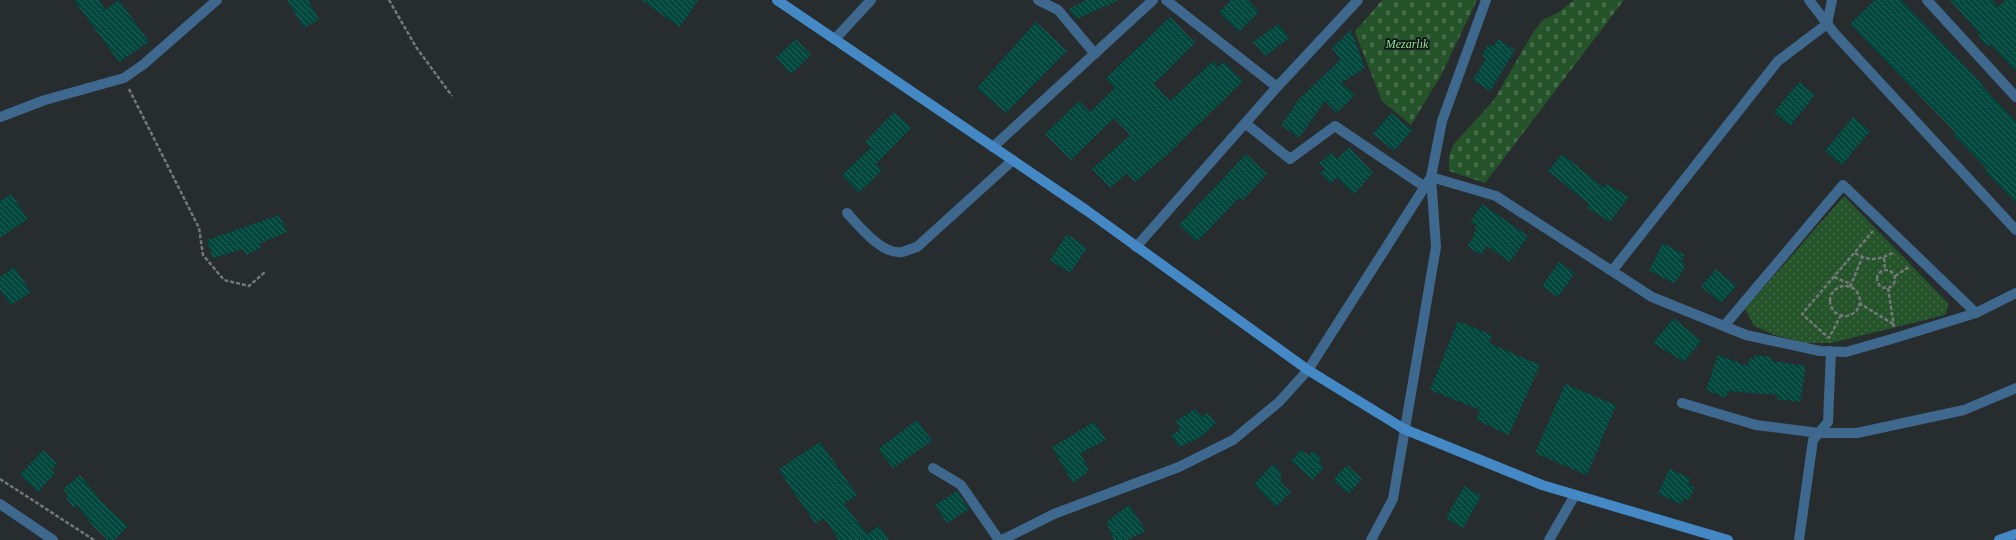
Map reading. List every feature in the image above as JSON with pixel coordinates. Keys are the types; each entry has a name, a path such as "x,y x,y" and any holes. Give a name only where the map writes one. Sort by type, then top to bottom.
{"main road":[{"path":"778,0 1013,160 1136,246 1308,370 1404,429 1542,485 1728,540"},
{"path":"1999,540 2016,534"}],"street":[{"path":"0,117 45,100 124,78 144,64 216,0"},
{"path":"835,39 871,0"},
{"path":"1038,0 1058,10 1095,54"},
{"path":"993,147 1153,0"},
{"path":"1166,0 1277,87"},
{"path":"1136,246 1277,87 1358,0"},
{"path":"1371,540 1393,499 1436,247 1431,177 1442,122 1486,0"},
{"path":"1809,0 1827,24 2016,230"},
{"path":"1612,271 1778,61 1827,24 1832,0"},
{"path":"1927,0 2016,97"},
{"path":"1245,123 1290,159 1336,126 1425,187"},
{"path":"847,213 870,237 885,248 901,252 917,247 1013,160"},
{"path":"933,468 961,485 1000,540 1054,514 1179,467 1233,440 1279,402 1308,370 1431,177"},
{"path":"1431,177 1496,196 1652,297 1746,335 1820,350 1846,352 1895,338 1976,313 2016,293"},
{"path":"1724,326 1843,185 1976,313"},
{"path":"1800,540 1814,440 1828,422 1831,351"},
{"path":"1682,403 1756,425 1819,434 1857,433 1964,410 2016,388"},
{"path":"1549,540 1575,495"},
{"path":"0,504 54,540"}],"path":[{"path":"389,0 416,47 452,96"},
{"path":"124,78 199,228 203,255 224,280 249,286 265,272"},
{"path":"1841,315 1828,338 1802,314 1882,222"},
{"path":"1874,231 1879,236"},
{"path":"1889,247 1899,257"},
{"path":"1855,253 1862,258 1872,260 1884,258 1894,252"},
{"path":"1850,286 1862,258"},
{"path":"1884,258 1885,269"},
{"path":"1895,276 1909,267 1904,262"},
{"path":"1885,269 1891,271 1895,276 1895,282 1888,288"},
{"path":"1885,269 1880,272 1877,280 1879,286 1888,288"},
{"path":"1834,277 1850,286 1858,294 1859,303 1855,312 1850,315 1841,315 1836,313 1830,306 1831,296 1836,289 1841,286 1850,286"},
{"path":"1888,288 1895,338"},
{"path":"1859,303 1893,324"},
{"path":"0,479 94,540"}],"green space":[{"name":"Mezarlık","path":"1382,0 1477,0 1441,75 1411,125 1382,101 1355,32"},
{"path":"1574,0 1624,0 1485,183 1449,171 1449,156 1453,145 1494,100 1532,34 1543,20 1559,12"},
{"path":"1844,196 1949,304 1945,315 1831,343 1805,343 1775,335 1754,326 1745,309"}],"building":[{"path":"74,0 99,0 105,10 119,0 149,42 119,62"},
{"path":"287,0 308,0 319,19 304,28"},
{"path":"641,0 698,0 680,27"},
{"path":"1086,0 1119,0 1077,19 1069,9"},
{"path":"1231,0 1248,0 1259,12 1239,32 1219,12"},
{"path":"1875,0 1901,0 1983,85 1982,86 2016,122 2016,203 1985,171 1987,169 1953,134 1955,132 1850,24"},
{"path":"1950,0 1992,0 1998,7 2006,0 2016,0 2016,71 1990,44 1988,47 1978,36 1980,34"},
{"path":"1170,17 1195,43 1154,84 1170,101 1213,61 1218,67 1224,62 1243,81 1167,155 1135,182 1127,173 1110,188 1092,169 1130,135 1114,118 1071,160 1045,134 1079,101 1090,112 1115,88 1106,78"},
{"path":"1036,22 1067,51 1006,113 977,88"},
{"path":"1278,24 1289,38 1265,56 1253,42"},
{"path":"1351,30 1365,68 1341,83 1355,95 1337,113 1325,101 1299,138 1281,125 1300,98 1340,60 1332,48"},
{"path":"796,39 811,55 791,74 776,57"},
{"path":"1498,39 1515,50 1490,91 1473,80 1486,58 1482,56 1488,45 1494,46"},
{"path":"1799,82 1815,95 1790,126 1774,112"},
{"path":"894,112 911,128 876,164 882,170 859,193 842,175 871,147 865,142"},
{"path":"1391,113 1412,130 1394,151 1373,134"},
{"path":"1853,117 1870,131 1842,165 1825,151"},
{"path":"1349,147 1373,173 1354,194 1337,178 1330,183 1320,173 1325,170 1319,163 1332,153 1337,159"},
{"path":"1246,154 1267,174 1243,200 1240,197 1197,242 1179,225"},
{"path":"1562,154 1604,188 1607,184 1629,197 1610,222 1587,208 1589,204 1548,171"},
{"path":"11,194 28,219 0,238 0,201"},
{"path":"1482,204 1528,236 1510,262 1487,246 1481,255 1467,246 1473,238 1476,225 1470,222"},
{"path":"279,215 287,232 260,243 261,248 246,255 243,249 213,258 207,240"},
{"path":"1067,234 1087,248 1070,273 1050,260"},
{"path":"1663,243 1685,255 1681,261 1684,263 1684,268 1676,282 1671,282 1649,270"},
{"path":"1559,262 1575,273 1558,297 1542,286"},
{"path":"14,267 31,292 11,305 0,289 0,277"},
{"path":"1716,269 1736,286 1721,303 1701,286"},
{"path":"1674,318 1701,341 1684,362 1653,343"},
{"path":"1458,321 1492,335 1489,343 1540,365 1509,435 1476,420 1480,410 1430,390"},
{"path":"1718,355 1748,366 1749,359 1754,359 1754,355 1771,357 1771,361 1806,366 1800,402 1777,399 1778,395 1728,391 1726,398 1706,390"},
{"path":"1565,384 1616,405 1587,475 1535,453"},
{"path":"1195,409 1202,417 1208,413 1216,423 1202,436 1180,447 1171,436 1180,429 1176,421"},
{"path":"917,420 932,441 893,468 878,449"},
{"path":"1094,422 1106,440 1081,453 1089,471 1073,483 1052,447"},
{"path":"820,442 857,495 844,504 867,534 879,526 889,540 839,540 824,518 816,524 792,490 779,469"},
{"path":"43,450 57,463 52,470 55,473 38,492 20,475"},
{"path":"1301,450 1309,455 1314,451 1321,459 1319,462 1324,467 1313,480 1291,461"},
{"path":"1273,464 1281,473 1281,483 1291,492 1276,507 1254,484"},
{"path":"1347,465 1362,479 1348,494 1333,480"},
{"path":"1669,469 1690,478 1688,485 1695,487 1689,500 1684,498 1681,504 1658,494"},
{"path":"80,475 99,498 98,499 128,526 114,540 108,540 94,527 77,505 74,508 66,498 68,495 63,489"},
{"path":"1464,486 1481,496 1463,528 1446,518"},
{"path":"957,491 969,509 947,523 935,505"},
{"path":"1129,505 1146,531 1127,540 1114,540 1106,522"}]}
